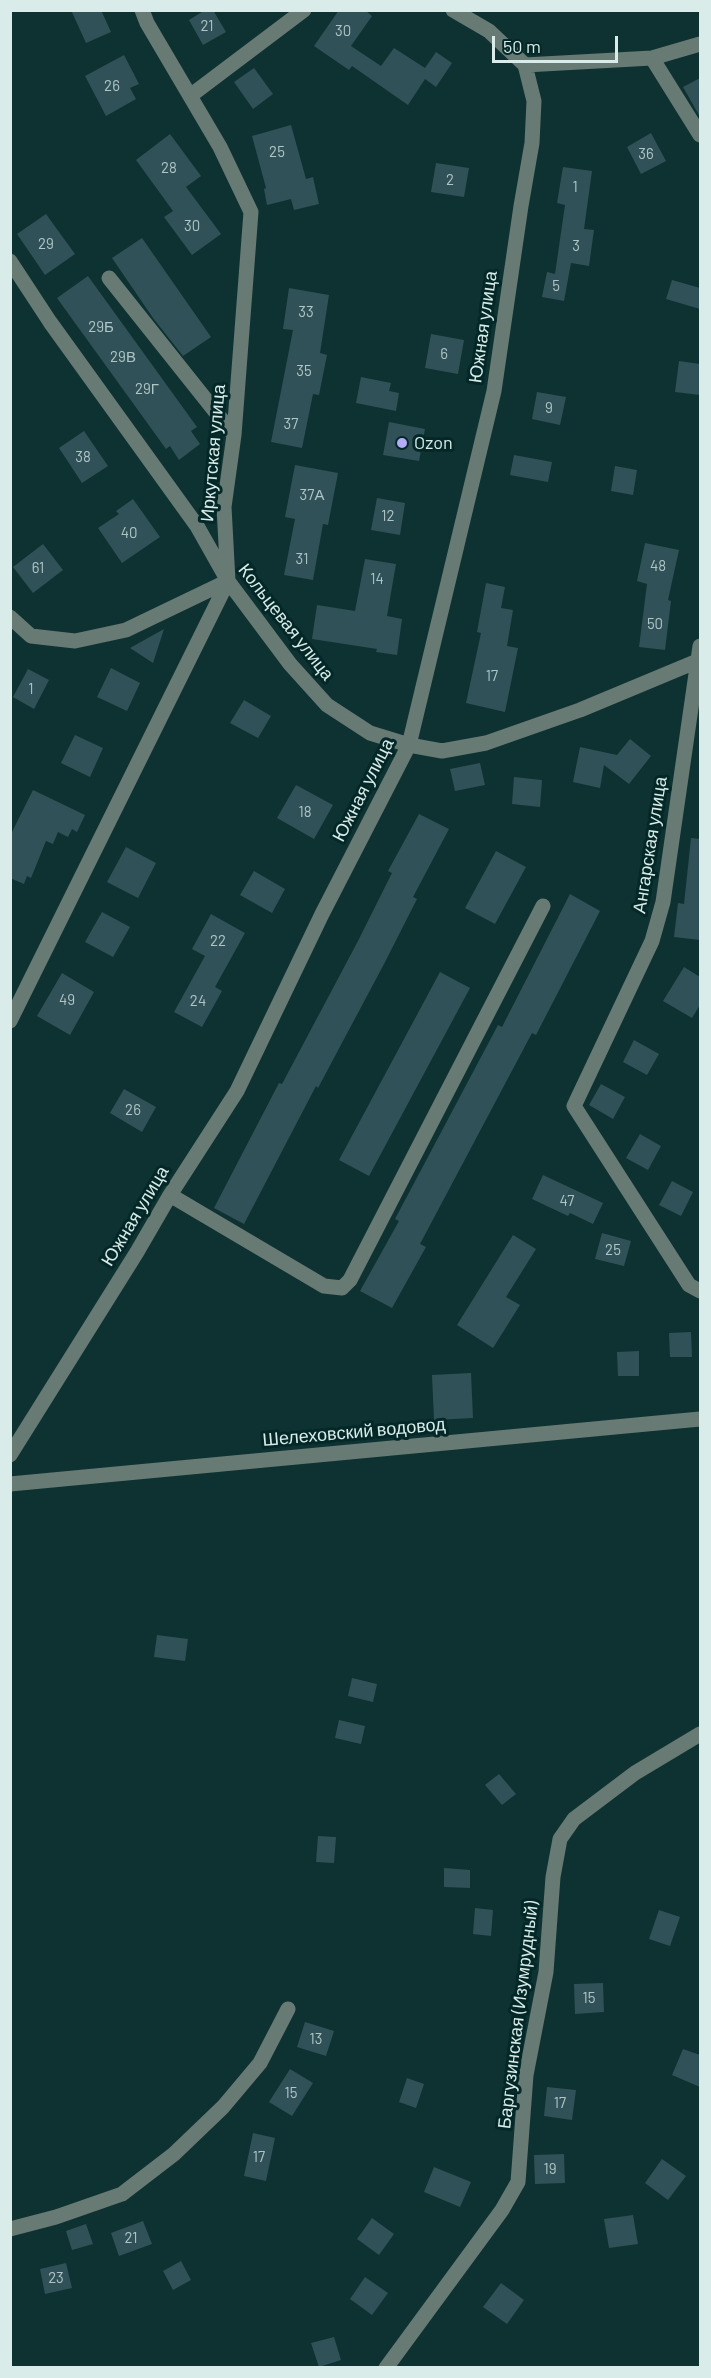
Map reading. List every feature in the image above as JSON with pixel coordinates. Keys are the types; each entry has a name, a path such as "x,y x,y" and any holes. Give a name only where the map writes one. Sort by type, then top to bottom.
{"street":[{"name":"Иркутская улица","path":"10,1021 228,581 224,507 234,435 251,212 220,147 147,23 142,10"},
{"path":"190,96 304,10"},
{"path":"453,10 489,31 525,65 652,58 700,44"},
{"path":"652,58 700,135"},
{"name":"Южная улица","path":"10,1455 170,1195 237,1091 322,914 408,745 494,391 520,206 532,143 534,101 525,65"},
{"name":"Кольцевая улица","path":"10,261 50,322 197,526 228,581 290,664 327,705 370,733 408,745 442,751 486,743 580,710 699,656"},
{"path":"109,278 234,435"},
{"path":"10,617 31,636 75,640 126,630 228,581"},
{"name":"Ангарская улица","path":"699,656 663,902 652,941 574,1106 689,1285 700,1291"},
{"path":"170,1195 324,1286 342,1288 350,1280 543,906"},
{"name":"Шелеховский водовод","path":"10,1484 700,1419"},
{"name":"Баргузинская (Изумрудный)","path":"386,2367 502,2210 518,2182 526,2075 546,1972 553,1877 560,1839 574,1819 582,1813 636,1773 700,1734"},
{"path":"10,2229 56,2217 122,2194 174,2154 223,2107 260,2063 288,2009"}],"building":[{"path":"71,10 101,10 111,32 86,43"},
{"path":"205,10 213,10 226,32 203,45 189,20"},
{"path":"339,10 365,10 372,16 351,46 381,66 394,48 425,68 436,52 452,63 436,87 425,79 408,105 352,66 349,70 314,46"},
{"path":"124,55 139,84 130,88 136,99 106,116 85,76"},
{"path":"254,68 273,94 253,109 234,82"},
{"path":"700,78 700,117 683,87"},
{"path":"291,125 306,179 313,177 319,204 294,210 291,199 267,205 264,189 266,188 252,136"},
{"path":"651,133 666,161 641,174 627,147"},
{"path":"170,134 201,176 186,187 221,234 192,255 164,217 173,211 136,160"},
{"path":"436,163 469,168 464,197 431,192"},
{"path":"563,167 592,171 584,229 594,230 589,266 571,263 564,301 542,297 547,272 555,274 565,205 557,203"},
{"path":"46,214 75,254 45,275 17,234"},
{"path":"142,238 211,337 183,356 153,318 112,258"},
{"path":"88,276 197,427 191,431 200,444 179,460 170,446 166,449 57,298"},
{"path":"672,280 700,288 700,309 666,299"},
{"path":"289,288 329,295 320,353 327,355 319,395 313,394 302,448 271,442 293,330 283,329"},
{"path":"431,334 464,340 458,374 425,368"},
{"path":"679,361 700,364 700,395 675,392"},
{"path":"361,377 391,383 389,391 399,393 396,411 356,403"},
{"path":"537,392 566,397 560,425 532,419"},
{"path":"389,422 425,429 419,461 383,455"},
{"path":"84,431 108,466 82,483 59,448"},
{"path":"514,455 552,462 548,482 510,475"},
{"path":"295,465 338,473 328,525 323,524 313,580 284,575 295,519 285,517"},
{"path":"615,466 637,470 633,495 611,491"},
{"path":"377,498 405,503 400,535 371,530"},
{"path":"133,499 160,537 122,563 98,528 119,514 116,511"},
{"path":"645,543 679,550 668,600 671,601 665,650 639,647 647,584 637,581"},
{"path":"43,544 63,570 33,593 13,567"},
{"path":"365,559 396,564 387,616 402,619 397,655 376,652 377,649 312,639 317,605 355,611"},
{"path":"486,583 505,587 501,608 513,610 507,646 518,648 505,712 466,703 481,633 477,632"},
{"path":"164,629 153,663 130,648"},
{"path":"111,668 140,683 127,711 97,697"},
{"path":"28,669 49,680 34,709 13,697"},
{"path":"244,700 271,716 258,738 230,723"},
{"path":"75,735 103,748 90,777 61,763"},
{"path":"630,739 651,756 629,784 604,765 600,788 573,782 580,747 617,755"},
{"path":"480,763 485,785 455,791 450,769"},
{"path":"514,777 542,780 540,807 512,804"},
{"path":"296,785 333,805 314,839 277,818"},
{"path":"33,790 85,815 77,832 72,829 68,837 58,832 53,844 46,841 31,878 27,876 24,884 10,878 10,836"},
{"path":"419,814 449,829 413,897 417,899 384,964 318,1088 316,1086 244,1224 214,1208 279,1083 282,1084 358,941 392,873 388,871"},
{"path":"691,838 700,839 700,940 674,937 678,903 684,904"},
{"path":"126,847 156,863 138,898 107,882"},
{"path":"496,851 526,867 495,924 465,908"},
{"path":"254,871 285,889 272,913 240,895"},
{"path":"570,894 600,911 536,1035 532,1033 420,1244 426,1247 392,1308 360,1291 399,1221 395,1219 498,1025 502,1027"},
{"path":"102,912 130,927 113,957 85,942"},
{"path":"211,914 245,933 215,987 222,991 202,1027 174,1012 205,956 192,949"},
{"path":"684,967 700,977 700,1005 692,1018 663,1001"},
{"path":"440,972 470,988 369,1176 339,1160"},
{"path":"62,973 94,992 70,1035 37,1016"},
{"path":"634,1040 659,1054 647,1075 623,1062"},
{"path":"601,1084 625,1097 613,1119 589,1105"},
{"path":"124,1089 156,1107 142,1132 110,1113"},
{"path":"640,1134 661,1146 648,1170 626,1158"},
{"path":"543,1175 603,1203 593,1224 570,1213 568,1216 532,1199"},
{"path":"672,1181 693,1192 681,1216 659,1205"},
{"path":"602,1233 631,1241 624,1266 595,1259"},
{"path":"513,1235 536,1249 506,1297 520,1305 493,1348 457,1325"},
{"path":"691,1332 692,1357 670,1357 669,1333"},
{"path":"639,1351 639,1376 618,1376 617,1352"},
{"path":"471,1373 473,1418 434,1420 432,1375"},
{"path":"157,1635 188,1639 185,1661 154,1657"},
{"path":"352,1678 377,1684 373,1702 348,1696"},
{"path":"339,1720 365,1726 361,1744 335,1738"},
{"path":"499,1774 516,1794 502,1805 485,1785"},
{"path":"318,1836 336,1837 334,1863 316,1862"},
{"path":"444,1868 470,1870 470,1888 444,1887"},
{"path":"475,1908 493,1910 491,1936 473,1934"},
{"path":"659,1910 680,1917 670,1946 649,1939"},
{"path":"603,1983 604,2012 575,2014 574,1984"},
{"path":"305,2022 334,2031 326,2056 297,2047"},
{"path":"683,2049 700,2055 700,2087 672,2075"},
{"path":"290,2069 313,2083 292,2116 269,2102"},
{"path":"407,2078 424,2084 416,2108 399,2102"},
{"path":"547,2087 576,2090 572,2120 544,2116"},
{"path":"253,2133 275,2138 266,2181 244,2176"},
{"path":"564,2154 565,2183 535,2184 534,2155"},
{"path":"662,2159 686,2176 668,2200 645,2183"},
{"path":"434,2167 471,2182 460,2207 424,2192"},
{"path":"633,2215 638,2244 609,2248 604,2219"},
{"path":"372,2218 394,2234 379,2255 357,2239"},
{"path":"143,2221 152,2244 119,2256 111,2233"},
{"path":"86,2224 93,2244 72,2250 66,2231"},
{"path":"181,2261 191,2280 173,2290 163,2271"},
{"path":"66,2263 72,2288 45,2294 40,2269"},
{"path":"365,2277 388,2293 372,2315 350,2299"},
{"path":"501,2283 524,2300 507,2324 483,2307"},
{"path":"334,2337 341,2360 319,2367 311,2343"}],"place":[{"name":"Ozon","path":"402,443"}]}
